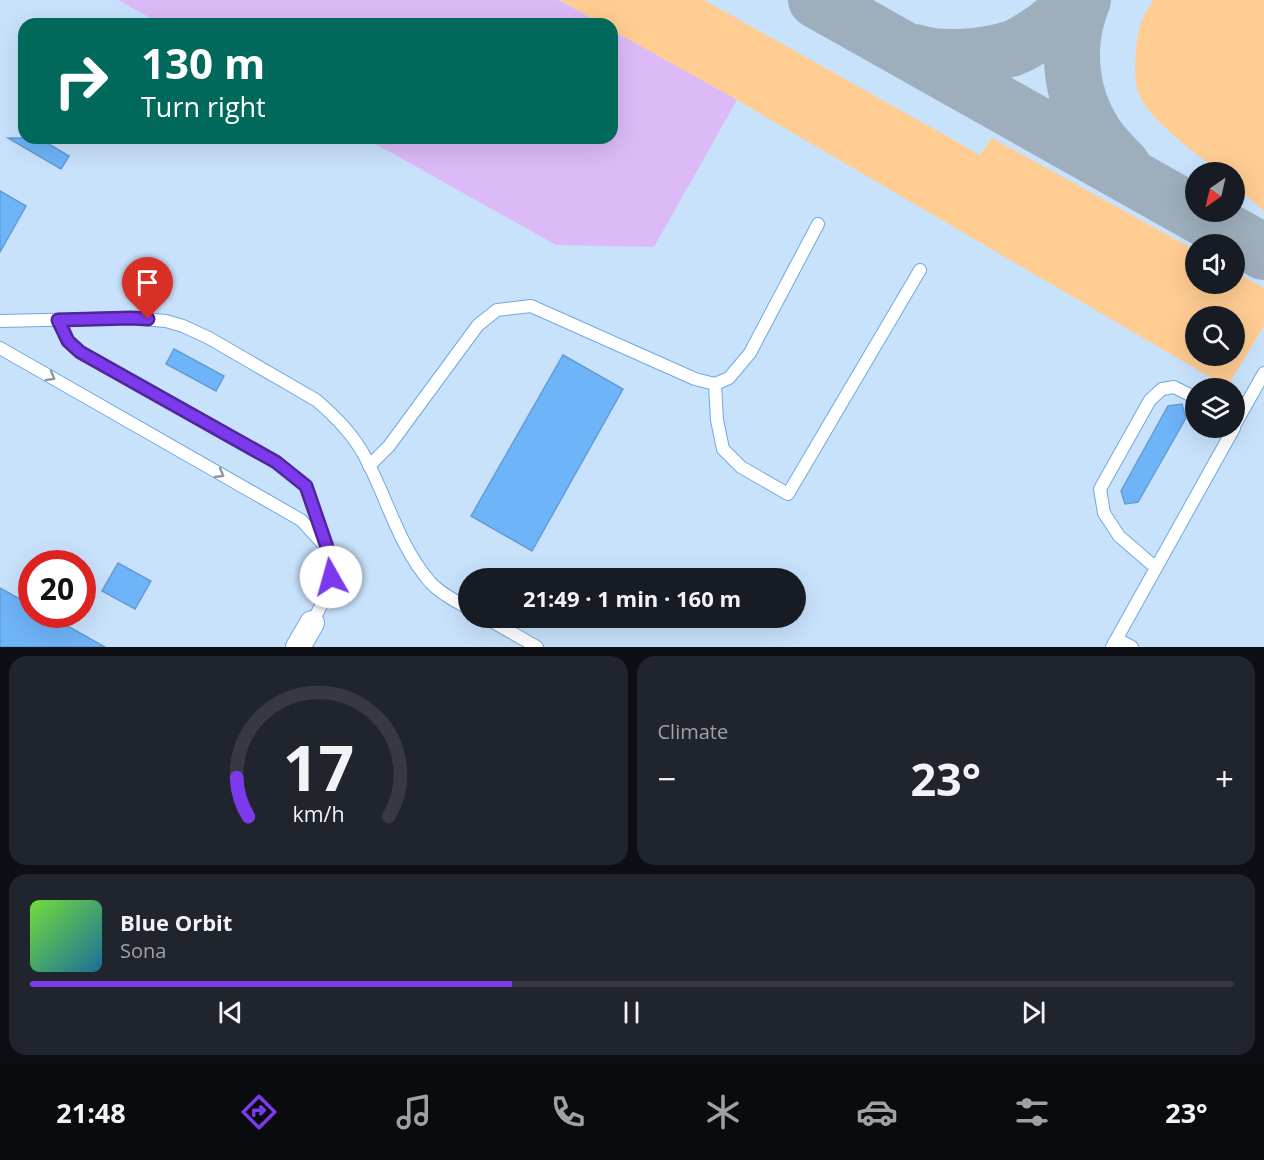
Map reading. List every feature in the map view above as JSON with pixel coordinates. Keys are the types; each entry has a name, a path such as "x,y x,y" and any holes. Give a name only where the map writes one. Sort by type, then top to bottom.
{"street":[{"path":"298,647 312,623"}],"lane":[{"path":"369,466 389,446 478,325 497,310 531,306 695,379 715,384 729,378 750,353 819,224"},
{"path":"715,384 717,420 723,449 741,467 788,494 920,270"},
{"path":"0,321 131,318 166,321 208,338 316,400 331,412 365,456 413,559 432,583 458,602"},
{"path":"58,320 68,341 80,352 276,462 306,486 328,550 331,577 326,596 312,623"},
{"path":"0,348 301,520 328,550"},
{"path":"1245,406 1264,373"},
{"path":"1156,568 1119,536 1104,513 1100,489 1150,400 1162,389 1174,387 1185,392"},
{"path":"1132,647 1114,643 1227,438"},
{"path":"504,628 537,647"}],"shaded area":[{"path":"0,0 1264,0 1264,647 0,647"},
{"path":"118,0 559,0 591,18 150,18"},
{"path":"560,0 704,0 980,155 992,138 1185,244 1185,294 1245,294 1245,278 1264,288 1264,326 1245,357 1245,306 1185,306 1185,362 737,100 618,33 618,18 592,18"},
{"path":"1154,0 1264,0 1264,211 1245,195 1245,162 1207,162 1162,125 1144,103 1138,92 1135,66 1139,30"},
{"path":"618,33 737,100 654,247 556,245 376,144 618,144"},
{"path":"1191,366 1240,366 1232,378 1212,378"}],"building":[{"path":"8,138 18,138 18,144"},
{"path":"18,144 49,144 69,156 61,169"},
{"path":"0,191 26,206 0,252"},
{"path":"174,349 224,376 216,391 166,364"},
{"path":"563,355 623,389 532,551 471,516"},
{"path":"1182,404 1185,420 1138,502 1125,504 1121,491 1168,406"},
{"path":"118,563 151,581 135,609 102,591"},
{"path":"0,588 18,598 18,628 71,628 105,647 0,647"}],"taxiway":[{"path":"816,0 1264,252"},
{"path":"915,52 926,55 964,57 1013,48 1048,27 1076,0"},
{"path":"1083,0 1077,16 1072,51 1075,85 1086,119 1105,147 1123,166"}],"route":[{"path":"148,319 58,320 68,341 80,352 276,462 306,486 328,550 331,577"}]}
